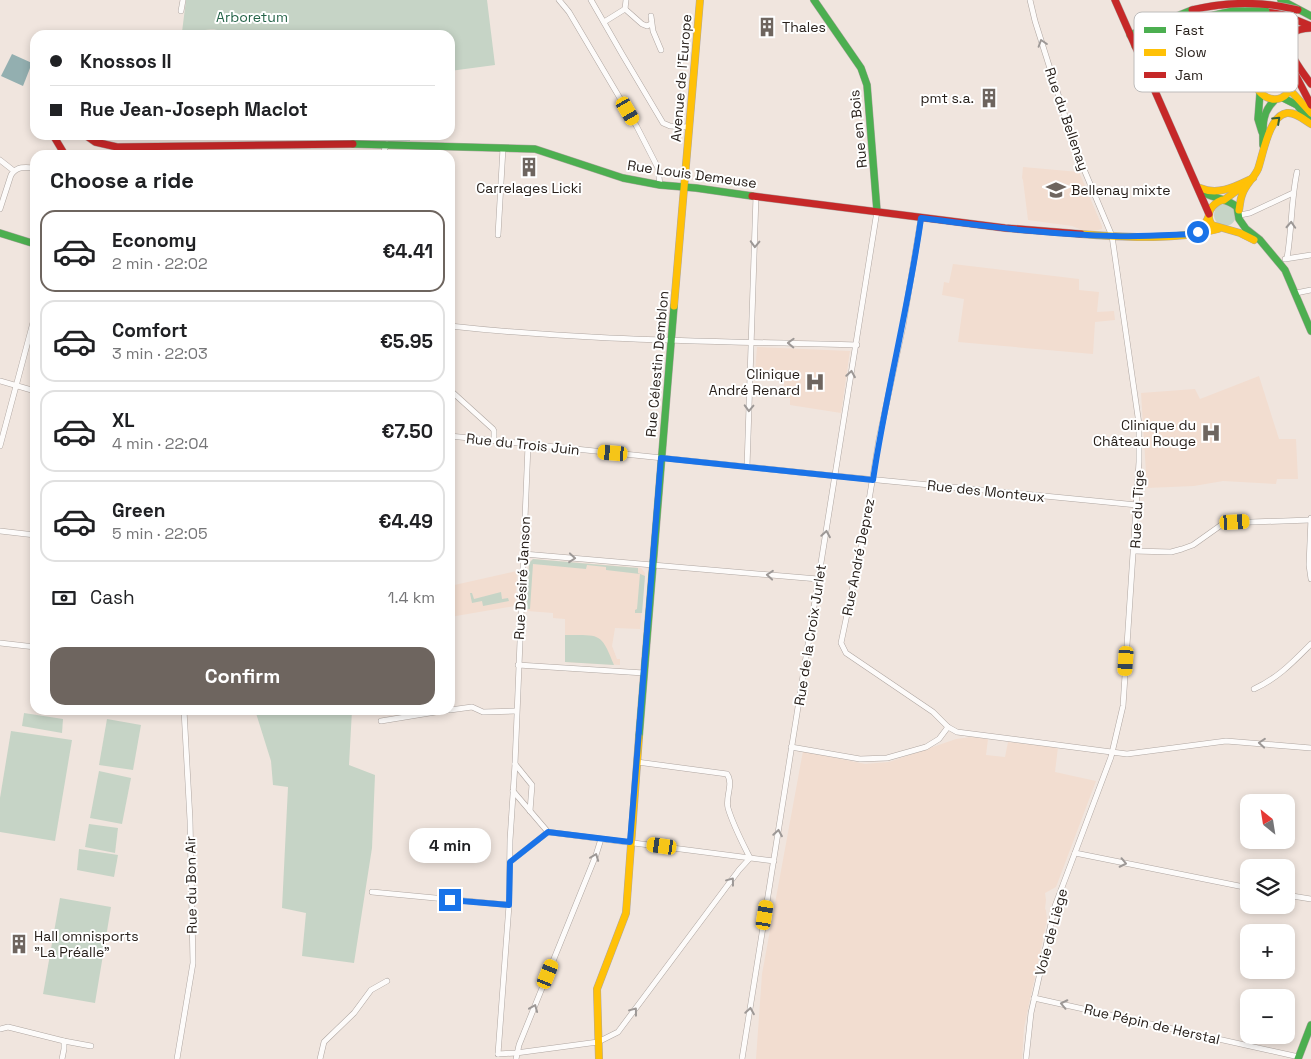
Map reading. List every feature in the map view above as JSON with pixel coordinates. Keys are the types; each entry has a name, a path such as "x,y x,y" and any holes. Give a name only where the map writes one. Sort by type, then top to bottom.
{"street":[{"path":"181,11 183,0"},
{"path":"559,0 569,12 637,127 658,168 660,185"},
{"path":"591,0 663,123 670,126 688,127"},
{"path":"625,9 626,0"},
{"name":"Avenue de l'Europe","path":"684,187 700,0"},
{"name":"Rue en Bois","path":"814,0 861,68 866,85 878,211"},
{"name":"Rue du Bellenay","path":"1030,0 1034,21 1070,132 1112,236"},
{"path":"1115,0 1134,44"},
{"path":"1229,0 1238,12"},
{"path":"1240,0 1250,12"},
{"path":"1187,12 1222,2 1242,0 1271,3 1298,10"},
{"path":"1282,0 1311,16"},
{"path":"604,22 625,9"},
{"path":"625,9 642,24 647,26 651,24"},
{"path":"1228,12 1265,12"},
{"path":"651,16 651,24 661,50"},
{"path":"1298,21 1311,27"},
{"path":"1298,31 1311,27"},
{"path":"1130,35 1134,33"},
{"path":"1298,65 1311,84"},
{"path":"1298,81 1311,105"},
{"path":"1155,92 1212,223 1218,229 1242,234 1265,246"},
{"path":"1259,92 1258,119 1263,134"},
{"path":"1260,92 1267,99 1274,101"},
{"path":"1262,155 1266,110 1274,101 1283,98 1287,92"},
{"path":"1292,92 1311,113"},
{"path":"1283,98 1301,109 1311,123"},
{"path":"1228,230 1236,224 1241,196 1253,178 1271,124 1278,117 1287,113 1298,115 1311,123"},
{"name":"Rue Louis Demeuse","path":"93,140 117,147 387,144 535,150 623,178 660,185 756,196 813,205 878,211 921,218 1026,230 1112,236 1195,234 1218,229"},
{"path":"384,150 387,144"},
{"path":"498,234 503,148"},
{"path":"0,160 14,171"},
{"path":"0,209 11,175 22,167 30,168"},
{"path":"1287,258 1291,233 1293,192 1297,172"},
{"path":"1196,186 1203,190 1215,192 1232,188 1253,178"},
{"path":"1195,234 1204,226 1213,205 1234,194 1253,178"},
{"path":"1196,186 1207,197 1232,202 1246,229 1280,262 1296,293 1311,331"},
{"name":"Rue Célestin Demblon","path":"599,1059 597,989 626,913 630,842 684,187"},
{"path":"1239,214 1250,213 1293,192"},
{"path":"747,467 756,196"},
{"name":"Rue de la Croix Jurlet","path":"742,1059 878,211"},
{"name":"Rue André Deprez","path":"921,218 908,299 879,439 862,543 840,643 846,653 934,712 948,727"},
{"path":"0,233 30,242"},
{"name":"Rue du Tige","path":"1112,236 1139,424 1137,505 1123,706 1113,752"},
{"path":"1280,262 1287,258 1311,255"},
{"path":"1296,293 1311,290"},
{"path":"455,326 500,331 671,339 857,345"},
{"path":"0,446 30,334"},
{"path":"0,381 30,390"},
{"path":"455,395 493,429 494,440"},
{"name":"Rue du Trois Juin","path":"455,436 834,476"},
{"name":"Rue Désiré Janson","path":"496,1056 509,905 528,445"},
{"name":"Rue des Monteux","path":"834,476 1137,505"},
{"path":"1134,551 1171,552 1182,549 1192,545 1224,523 1310,519 1311,579"},
{"path":"0,531 30,534"},
{"path":"524,554 818,580"},
{"path":"0,643 30,646"},
{"path":"1254,689 1277,677 1311,644"},
{"path":"518,665 644,673"},
{"path":"455,709 472,706 483,712 516,712"},
{"name":"Rue du Bon Air","path":"177,1059 193,963 190,820 184,715"},
{"path":"381,721 418,715"},
{"path":"791,747 860,759 887,758 926,747 940,739 948,727 957,732 1127,754 1226,741 1311,748"},
{"name":"Voie de Liège","path":"1026,1059 1028,1028 1055,906 1113,752"},
{"path":"637,762 727,774 730,784 727,806 750,858"},
{"path":"515,764 532,785 530,811"},
{"path":"513,792 548,832 774,861"},
{"path":"510,862 548,832"},
{"path":"516,1056 596,855 601,838"},
{"path":"1075,853 1240,886"},
{"path":"496,1056 516,1056 598,1042 618,1032 750,858"},
{"path":"372,892 509,905"},
{"path":"1295,897 1311,900"},
{"path":"320,1059 324,1042 354,1013 371,990 387,981"},
{"name":"Rue Pépin de Herstal","path":"1034,998 1299,1058"},
{"path":"1299,1058 1311,1025"},
{"path":"0,1029 8,1027 91,1046"},
{"path":"62,1059 64,1041"}],"shaded area":[{"name":"Bellenay mixte","path":"1023,167 1079,172 1102,229 1094,231 1082,230 1072,226 1028,220 1022,178"},
{"path":"953,264 1079,279 1079,290 1099,292 1097,312 1114,311 1115,320 1095,322 1093,354 958,342 964,299 942,295 944,282 949,283"},
{"name":"Clinique André Renard","path":"757,347 850,351 841,413 790,405 790,398 784,398 784,375 755,373"},
{"name":"Clinique du Château Rouge","path":"1259,376 1279,439 1296,439 1298,479 1277,479 1276,484 1223,481 1194,486 1147,488 1141,393 1195,389 1200,399"},
{"path":"533,559 641,568 645,573 640,629 615,628 612,646 617,659 620,659 620,665 565,662 565,619 553,618 553,613 527,611 529,563"},
{"path":"517,571 515,606 455,616 455,585"},
{"path":"971,737 988,739 986,755 1005,757 1008,742 1058,747 1055,772 1096,781 1056,887 1045,893 1047,920 1024,1028 1022,1059 756,1059 762,974 803,751 865,764 889,762 956,739"}],"green space":[{"name":"Arboretum","path":"186,0 487,0 495,65 455,70 455,30 182,30"},
{"path":"354,140 410,140 410,141"},
{"path":"1225,204 1235,211 1236,215 1229,225 1225,226 1215,219 1214,215 1221,205"},
{"path":"533,559 638,568 638,573 645,576 642,613 635,613 640,574 606,570 606,567 587,565 586,569 533,564 530,609 527,609 529,563"},
{"path":"501,592 502,599 508,598 509,601 483,606 482,601 472,603 470,593 472,593 474,599"},
{"path":"565,635 586,635 598,638 606,646 614,665 565,662"},
{"path":"24,713 63,719 62,733 22,726"},
{"path":"257,715 352,715 349,765 375,775 372,848 354,963 302,956 306,913 282,908 288,787 273,785 271,761"},
{"path":"107,719 141,725 133,770 99,765"},
{"path":"11,731 72,740 55,841 0,832 0,798"},
{"path":"99,771 131,778 122,824 90,818"},
{"path":"89,824 118,828 115,853 85,847"},
{"path":"79,849 118,855 114,877 77,870"},
{"path":"60,898 111,907 95,1003 43,994"}],"water":[{"path":"12,54 30,62 30,68 23,86 1,76"}],"traffic: fast":[{"path":"814,0 861,68 867,85 877,211"},
{"path":"1281,0 1311,16"},
{"path":"1187,12 1192,10"},
{"path":"1228,12 1266,11"},
{"path":"1130,35 1134,33"},
{"path":"1260,93 1258,119 1262,132"},
{"path":"1283,98 1297,105 1309,120"},
{"path":"1263,145 1265,116 1274,101"},
{"path":"353,144 535,149 623,178 660,185 752,196"},
{"path":"1199,190 1228,201 1237,207 1239,219 1246,229 1260,240 1285,270 1311,331"},
{"path":"0,233 30,242"},
{"path":"639,737 674,306"},
{"path":"1298,1059 1311,1025"}],"traffic: slow":[{"path":"674,306 700,0"},
{"path":"1240,0 1250,12"},
{"path":"1260,92 1270,99 1276,99 1286,95 1288,92"},
{"path":"1292,92 1311,113"},
{"path":"1239,210 1243,191 1258,169 1271,128 1281,115 1287,113 1297,115 1311,124"},
{"path":"1200,188 1214,191 1221,190 1234,187 1253,178"},
{"path":"1224,200 1243,186"},
{"path":"1222,200 1210,210 1209,217 1212,225 1240,233 1254,240"},
{"path":"1196,234 1204,226 1209,216"},
{"path":"1081,234 1167,237 1218,229"},
{"path":"599,1059 597,989 626,913 639,737"}],"traffic: jam":[{"path":"1115,0 1134,43"},
{"path":"1192,10 1245,3 1298,10"},
{"path":"1236,8 1239,12"},
{"path":"1266,11 1270,12"},
{"path":"1298,21 1311,26"},
{"path":"1298,30 1311,28"},
{"path":"1298,65 1311,84"},
{"path":"1298,80 1311,105"},
{"path":"1155,92 1209,214"},
{"path":"56,140 62,150"},
{"path":"92,140 117,147 353,144"},
{"path":"752,196 1005,228 1081,234"}],"place":[{"name":"Thales","path":"767,27"},
{"name":"pmt s.a.","path":"989,98"},
{"name":"Carrelages Licki","path":"529,167"},
{"name":"Bellenay mixte","path":"1056,190"},
{"name":"Clinique André Renard","path":"815,382"},
{"name":"Clinique du Château Rouge","path":"1211,433"},
{"name":"Hall omnisports \"La Préalle\"","path":"19,944"}],"route":[{"path":"450,900 509,905 510,862 548,832 630,842 661,458 873,480 879,439 910,290 921,218 1015,229 1112,236 1143,237 1195,234 1198,232"}]}
